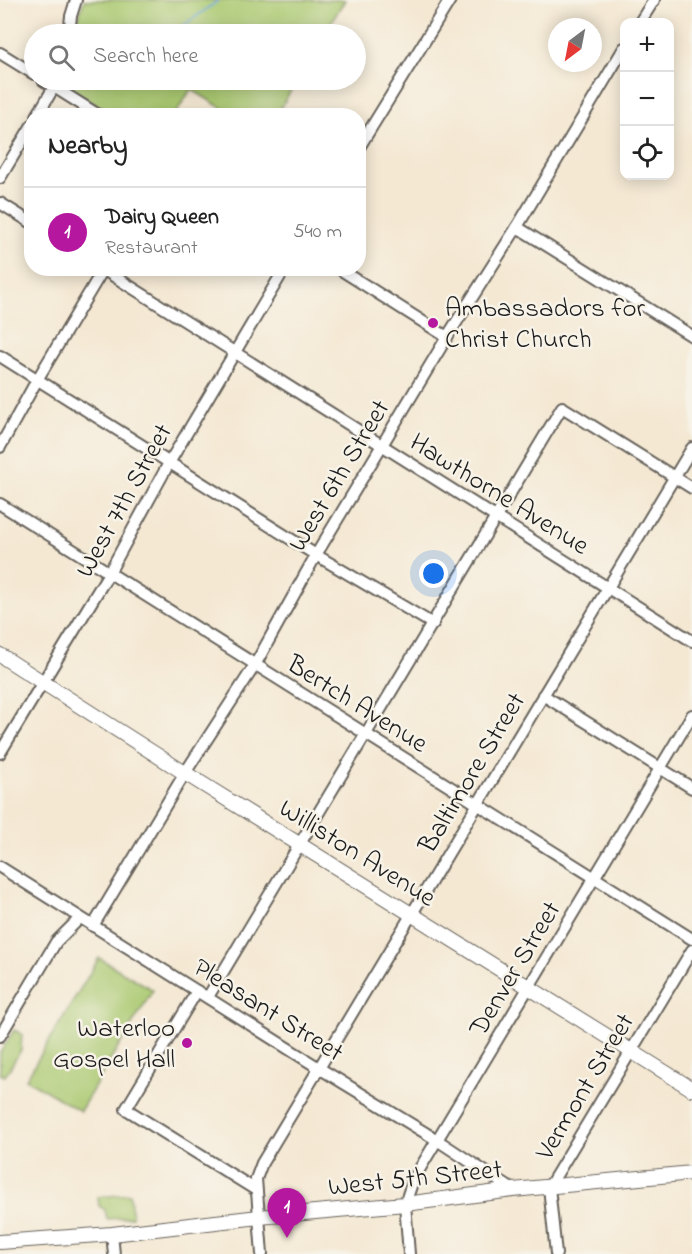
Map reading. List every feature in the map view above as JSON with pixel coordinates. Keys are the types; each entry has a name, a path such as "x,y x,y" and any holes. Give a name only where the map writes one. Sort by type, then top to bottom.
{"main road":[{"name":"Williston Avenue","path":"0,655 692,1089"},
{"name":"West 5th Street","path":"0,1242 112,1234 259,1217 405,1204 513,1190 692,1173"}],"street":[{"path":"70,24 76,0"},
{"path":"366,136 450,0"},
{"path":"643,18 654,0"},
{"path":"0,53 24,68"},
{"name":"West 6th Street","path":"93,926 185,773 255,665 316,555 620,55"},
{"path":"42,108 52,90"},
{"path":"65,90 89,108"},
{"path":"0,178 24,138"},
{"path":"0,203 24,218"},
{"path":"517,227 692,336"},
{"path":"0,447 99,276"},
{"name":"Hawthorne Avenue","path":"114,276 692,641"},
{"name":"West 7th Street","path":"0,753 109,573 169,462 280,276"},
{"path":"351,276 447,337"},
{"path":"0,356 316,555 433,624"},
{"path":"208,997 562,407 692,488"},
{"name":"Baltimore Street","path":"262,1254 255,1179 262,1163 692,448"},
{"name":"Bertch Avenue","path":"0,504 692,939"},
{"path":"543,695 692,788"},
{"name":"Denver Street","path":"409,1254 405,1204 413,1180 692,715"},
{"name":"Pleasant Street","path":"0,867 437,1140 513,1190"},
{"path":"0,1034 56,942 80,918"},
{"name":"Vermont Street","path":"556,1254 549,1187 692,950"},
{"path":"197,991 126,1109 256,1190"},
{"path":"112,1234 114,1254"}],"green space":[{"path":"84,0 345,0 330,24 77,24"},
{"path":"72,90 190,90 179,108 101,108"},
{"path":"193,90 291,90 281,108 222,108"},
{"path":"99,958 153,990 80,1111 26,1079"},
{"path":"14,1030 22,1034 21,1050 5,1076 0,1074 0,1053"},
{"path":"130,1194 132,1217 107,1219 105,1210 99,1206 98,1197"}],"waterway":[{"path":"186,24 219,0"}],"place":[{"name":"Ambassadors for Christ Church","path":"433,323"},
{"name":"Waterloo Gospel Hall","path":"187,1043"},
{"name":"Dairy Queen","path":"287,1238"}]}
